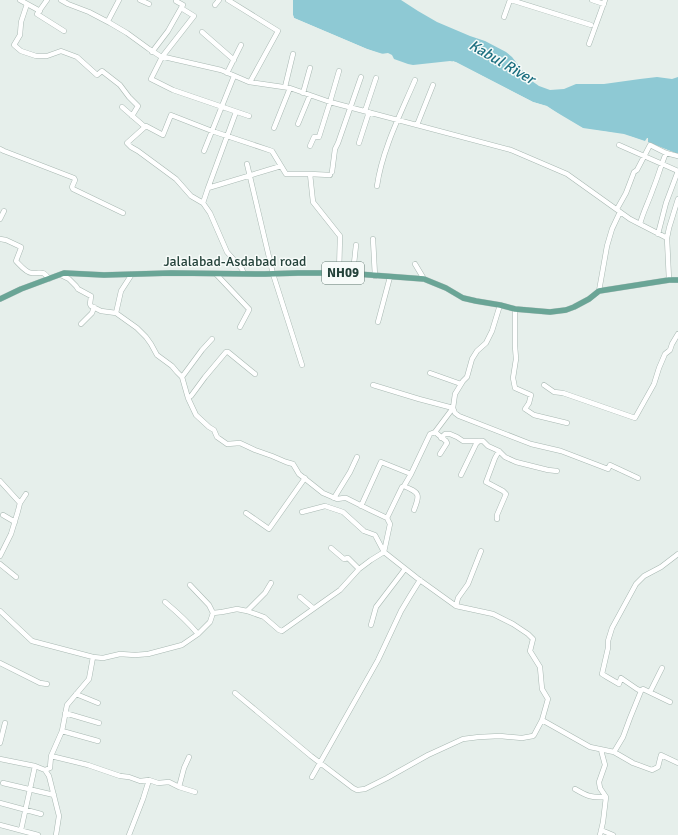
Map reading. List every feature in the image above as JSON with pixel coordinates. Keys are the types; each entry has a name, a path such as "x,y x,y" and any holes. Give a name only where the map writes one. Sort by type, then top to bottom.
{"main road":[{"name":"Jalalabad-Asdabad road","path":"0,298 64,273 104,275 353,273 424,279 446,288 463,298 515,309 550,312 566,310 574,307 589,299 599,291 669,280 678,280"}],"street":[{"path":"20,0 40,11"},
{"path":"48,0 38,14 64,31"},
{"path":"61,0 108,21 152,52 162,57 221,70 250,82 288,87 351,108 511,150 568,174 630,219 667,238"},
{"path":"74,6 75,0"},
{"path":"108,21 119,0"},
{"path":"140,0 149,4"},
{"path":"152,52 168,31 183,5 176,0"},
{"path":"215,5 219,0"},
{"path":"228,0 278,31 250,82"},
{"path":"504,17 510,0 591,25"},
{"path":"589,44 604,2 592,0"},
{"path":"27,4 21,22 20,35 14,45 21,51 36,56 47,56 60,51 77,57 97,75 102,71 120,85 128,97 138,106 132,116"},
{"path":"181,8 194,16 162,57 151,79 173,90 249,116"},
{"path":"202,32 234,60"},
{"path":"227,73 241,45"},
{"path":"274,128 288,87 293,54"},
{"path":"303,93 310,68"},
{"path":"310,146 314,137 319,137 339,71"},
{"path":"204,151 234,76"},
{"path":"122,107 145,127 146,126 163,135 171,115 212,132 272,151 286,174 331,174 335,149 338,147 351,108 361,78 351,108"},
{"path":"359,143 376,78"},
{"path":"377,186 390,140 415,80"},
{"path":"417,125 433,85"},
{"path":"298,124 310,95"},
{"path":"203,203 236,112"},
{"path":"145,127 127,143 176,179 191,196 203,203 210,213 227,252 242,269 244,274"},
{"path":"619,145 678,171 666,203 658,234"},
{"path":"599,291 607,246 634,172 637,170 650,146 666,153 678,156"},
{"path":"0,149 74,178 73,189 123,213"},
{"path":"640,224 642,215 666,153"},
{"path":"247,164 273,274 302,365"},
{"path":"208,188 281,166"},
{"path":"310,174 313,202 340,236 339,273"},
{"path":"669,280 667,238 678,199"},
{"path":"0,220 4,211"},
{"path":"0,239 6,240 21,247 16,261 26,271 45,274 49,279"},
{"path":"373,239 375,276"},
{"path":"353,273 356,245"},
{"path":"415,264 424,279"},
{"path":"116,313 121,291 132,274"},
{"path":"216,274 249,309 240,327"},
{"path":"61,275 69,279 78,289 91,296 90,304 94,307 101,311 116,313 137,328 146,337 157,355 172,366 182,377 188,398 196,415 208,427 214,430 217,438 227,444 240,443 293,464 299,474 323,493 337,499 346,498 387,518 390,524 384,552 359,570 340,590 282,631 264,617 247,611 237,609 213,613"},
{"path":"378,322 390,277"},
{"path":"387,518 402,487 411,474 430,434 435,432 453,408 455,394 467,377 472,359 477,351 486,343 492,331 500,305"},
{"path":"81,324 92,313 94,307"},
{"path":"515,309 516,359 513,378 514,388 531,395 529,403 525,409 534,414 567,423"},
{"path":"544,385 554,392 563,393 635,418 654,384 665,354 670,350 678,334"},
{"path":"182,377 212,339"},
{"path":"188,398 226,352 228,352 255,374"},
{"path":"430,373 461,384"},
{"path":"373,385 453,408"},
{"path":"453,408 455,413 459,416 531,444 561,452 608,469 610,466 638,478"},
{"path":"435,432 447,443 440,454"},
{"path":"441,438 445,434 450,434 463,441 483,441 488,446 499,451 505,457 516,462 536,468 557,471"},
{"path":"461,475 476,444 479,441"},
{"path":"497,519 506,494 486,482 499,451"},
{"path":"334,498 358,457"},
{"path":"361,506 380,462 411,474"},
{"path":"246,513 269,529 305,478"},
{"path":"0,481 20,503"},
{"path":"404,486 414,491 418,495 418,500 414,510"},
{"path":"0,556 11,534 20,503 26,494"},
{"path":"235,693 320,763 353,788 358,790 365,789 428,755 464,739 500,736 522,738 533,736 542,720 548,699 542,689 540,667 530,651 533,639 528,634 513,624 493,614 456,606 384,552 375,535 364,531 343,512 325,506 302,512"},
{"path":"3,515 15,522"},
{"path":"331,548 344,559 348,558 359,570"},
{"path":"456,606 458,598 468,584 481,551"},
{"path":"641,691 621,678 619,684 602,674 608,648 608,641 612,628 636,584 644,576 661,567 678,554"},
{"path":"0,564 16,577"},
{"path":"371,625 376,607 405,569"},
{"path":"312,776 378,660 401,611 420,580"},
{"path":"247,611 265,593 271,583"},
{"path":"0,611 32,642 103,658 120,654 148,654 182,645 198,634 210,622 213,613 209,605 190,585"},
{"path":"300,597 313,608"},
{"path":"165,602 198,634"},
{"path":"45,770 50,768 52,756 62,730 67,705 89,679 93,656"},
{"path":"0,663 47,684"},
{"path":"650,692 662,668"},
{"path":"614,752 623,737 643,688 670,702"},
{"path":"76,694 98,703"},
{"path":"65,713 99,723"},
{"path":"542,720 590,747 614,752 633,763 652,770 658,767 661,755 678,763"},
{"path":"0,743 5,723"},
{"path":"62,730 98,741"},
{"path":"602,750 604,765 598,782 606,797 603,822 600,832 613,835"},
{"path":"52,756 140,781 149,780 158,783 169,782 195,792"},
{"path":"179,787 189,756"},
{"path":"0,759 35,766 45,770 49,776 59,816 56,835"},
{"path":"20,830 35,766"},
{"path":"128,835 149,780"},
{"path":"4,783 54,795"},
{"path":"575,789 595,798 606,797"},
{"path":"0,803 41,814"},
{"path":"0,825 38,835"}],"water":[{"name":"Kabul River","path":"293,0 401,0 437,22 485,41 506,52 512,57 529,79 539,86 550,90 564,89 576,84 604,84 657,77 672,79 678,77 678,154 632,137 584,129 547,106 533,102 456,62 450,61 413,65 394,59 392,55 388,53 381,54 367,49 294,18"}],"pier":[{"path":"291,0 293,0 294,18 383,55 361,48 292,19"},
{"path":"453,61 533,102 546,106 583,128 624,134 645,141 648,138 648,142 678,154 678,156 623,136 582,130 546,108 532,103 452,63"}]}
